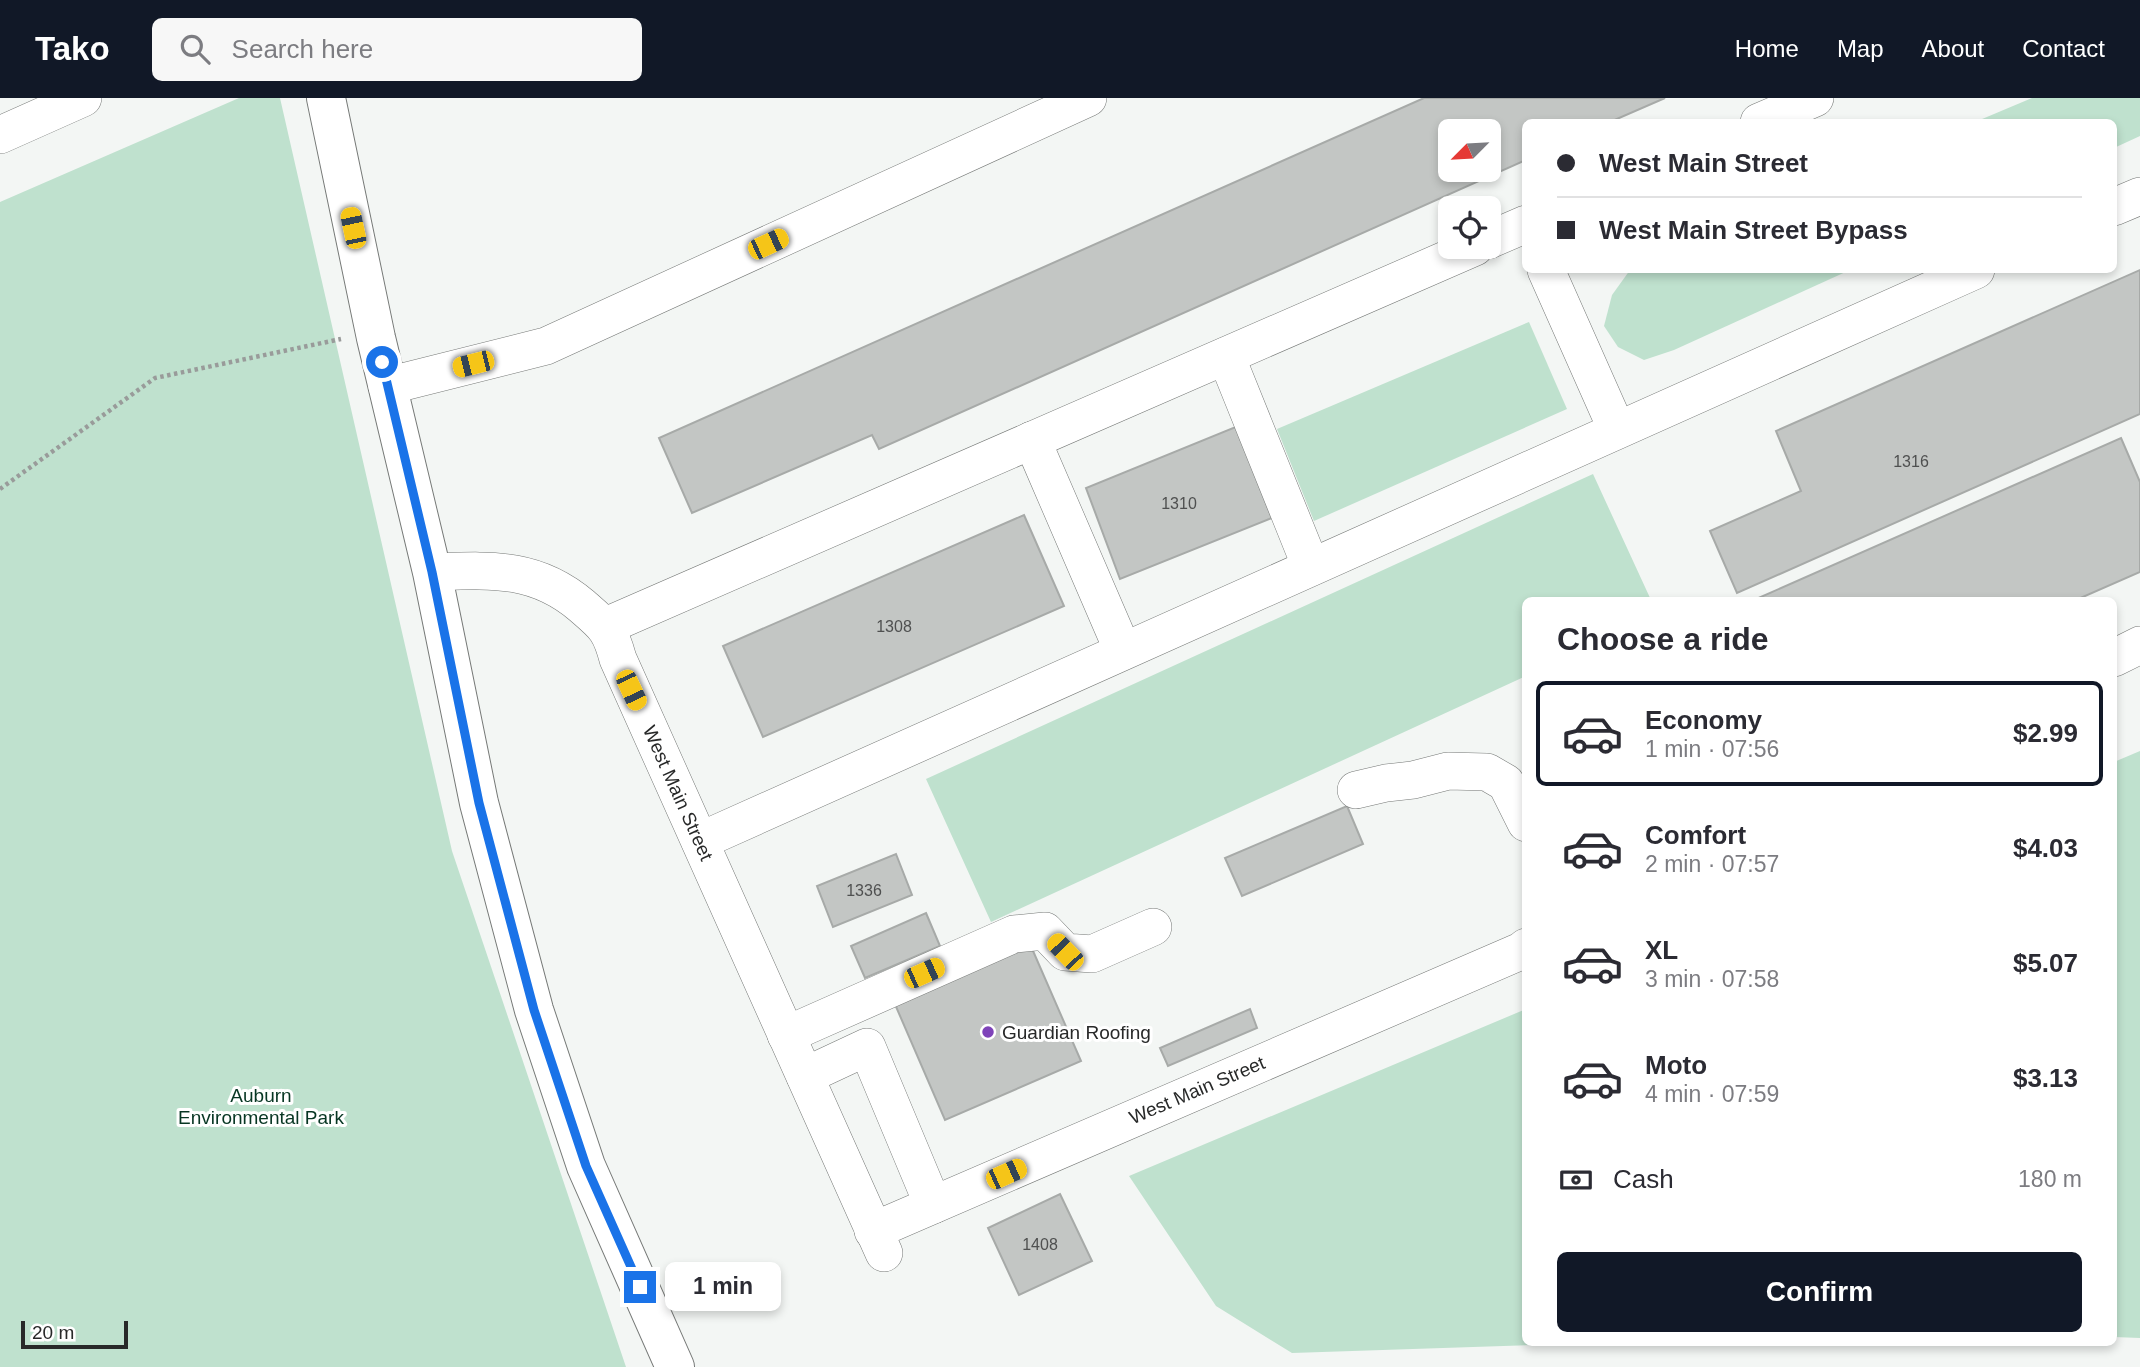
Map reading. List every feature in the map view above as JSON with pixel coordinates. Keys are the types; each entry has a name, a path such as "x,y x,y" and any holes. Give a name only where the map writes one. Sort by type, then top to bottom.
{"main road":[{"path":"326,98 387,386 432,572 479,803 534,1010 586,1166 674,1363"}],"street":[{"path":"0,135 83,98"},
{"path":"387,386 546,346 1088,98"},
{"path":"1766,119 1815,98"},
{"path":"2117,207 2140,196"},
{"path":"1501,235 1522,226"},
{"path":"432,572 488,570 512,572 536,579 556,587 606,626 1448,259"},
{"path":"1547,273 1617,430"},
{"path":"700,841 1969,273"},
{"path":"1226,356 1311,567"},
{"path":"1032,440 1123,651"},
{"name":"West Main Street","path":"606,626 618,659 879,1242 933,1205 1522,950"},
{"path":"2117,656 2140,645"},
{"path":"1356,790 1448,771 1487,772 1506,783 1522,815"},
{"path":"786,1035 1014,934 1045,931 1065,952 1092,954 1153,927"},
{"path":"805,1076 867,1048 933,1205"}],"path":[{"path":"0,489 155,378 339,340"}],"green space":[{"name":"Auburn Environmental Park","path":"239,98 280,98 452,851 626,1367 0,1367 0,202"},
{"path":"2032,98 2140,98 2140,136 2117,147 2117,119 1982,119"},
{"path":"1628,273 1843,273 1674,350 1644,360 1618,347 1604,326 1612,295"},
{"path":"1529,322 1567,409 1314,521 1277,429"},
{"path":"1593,474 1650,597 1522,597 1522,678 991,922 926,779"},
{"path":"2140,751 2140,1338 2117,1337 2117,761"},
{"path":"1522,1011 1522,1345 1292,1353 1216,1306 1129,1176"}],"building":[{"path":"1424,98 1665,98 1617,119 1522,119 1522,162 1502,171 1502,119 1438,119 1438,182 1477,182 1445,196 1438,196 1438,199 879,449 872,435 692,513 659,438"},
{"path":"2140,270 2140,414 1737,593 1710,531 1801,491 1776,431"},
{"path":"1238,426 1272,518 1120,579 1086,488"},
{"path":"2121,438 2140,482 2140,572 2083,597 1761,597"},
{"path":"1024,515 1064,606 763,737 723,646"},
{"path":"1347,806 1363,844 1242,896 1225,858"},
{"path":"896,854 912,895 833,927 817,886"},
{"path":"926,913 940,946 865,978 851,946"},
{"name":"Guardian Roofing","path":"1030,944 1081,1061 945,1120 894,1002"},
{"path":"1250,1009 1257,1028 1168,1066 1160,1048"},
{"path":"1060,1194 1092,1261 1019,1295 988,1228"}],"place":[{"name":"Guardian Roofing","path":"988,1032"}],"route":[{"path":"382,362 432,572 479,803 534,1010 586,1166 640,1287"}]}
